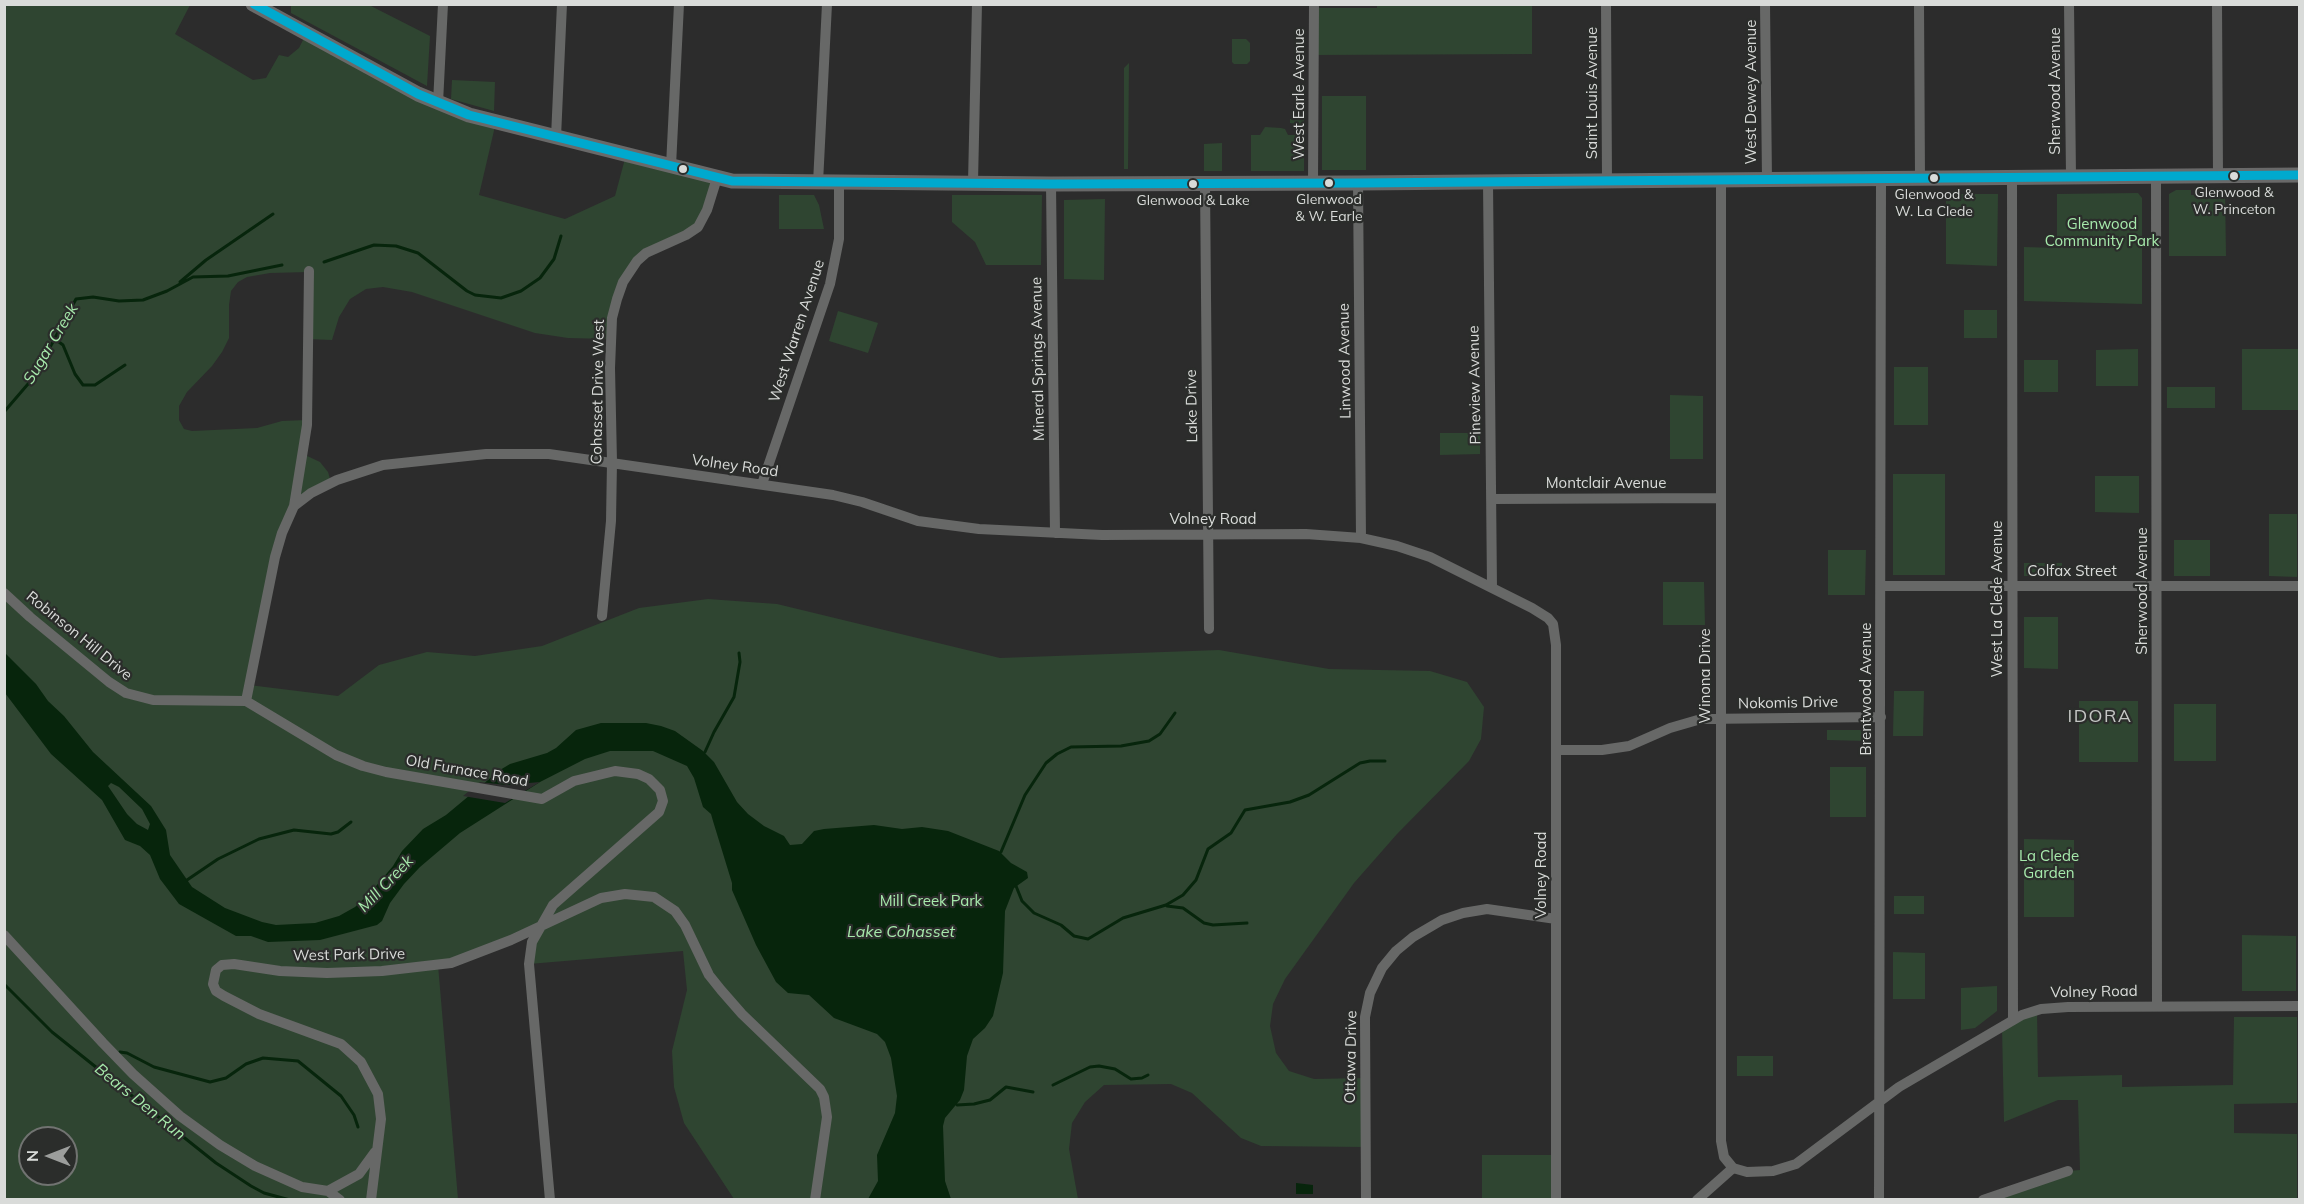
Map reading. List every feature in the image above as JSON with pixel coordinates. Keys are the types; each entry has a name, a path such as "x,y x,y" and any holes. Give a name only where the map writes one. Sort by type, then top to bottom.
{"main road":[{"path":"253,4 417,94 469,115 717,178 750,183 1205,184 2300,175"}],"street":[{"path":"438,103 443,4"},
{"path":"556,137 562,4"},
{"path":"671,166 679,4"},
{"path":"818,183 826,4"},
{"path":"973,182 977,4"},
{"name":"West Earle Avenue","path":"1313,183 1314,4"},
{"name":"Saint Louis Avenue","path":"1606,4 1607,181"},
{"name":"West Dewey Avenue","path":"1765,4 1767,180"},
{"path":"1919,4 1920,178"},
{"name":"Sherwood Avenue","path":"2069,4 2071,176"},
{"path":"2217,4 2218,175"},
{"name":"Sherwood Avenue","path":"2156,176 2157,1006"},
{"name":"West La Clede Avenue","path":"2012,177 2013,1020"},
{"name":"Cohasset Drive West","path":"602,616 609,545 612,462 612,318 620,291 630,270 646,253 687,235 698,227 707,210 717,178"},
{"name":"Brentwood Avenue","path":"1880,1200 1881,178"},
{"name":"Winona Drive","path":"1720,181 1720,1141 1724,1157 1733,1168"},
{"name":"Pineview Avenue","path":"1488,182 1492,588"},
{"name":"West Warren Avenue","path":"762,484 830,284 839,239 839,183"},
{"name":"Linwood Avenue","path":"1358,183 1361,538"},
{"name":"Mineral Springs Avenue","path":"1051,184 1055,533"},
{"name":"Lake Drive","path":"1205,184 1209,629"},
{"path":"246,701 275,557 282,533 294,506 307,425 309,272"},
{"name":"Volney Road","path":"294,506 311,493 337,480 383,465 486,454 527,453 612,462 762,484 860,501 918,521 944,525 1055,533 1306,534 1361,538 1397,546 1430,557 1543,614 1553,624 1557,645 1556,1200"},
{"name":"Montclair Avenue","path":"1492,499 1720,498"},
{"name":"Colfax Street","path":"1881,586 2300,586"},
{"name":"Robinson Hill Drive","path":"4,593 63,644 126,693 153,700 246,701"},
{"name":"Old Furnace Road","path":"246,701 349,762 386,772 542,800 574,781 615,771 627,771 649,779 660,790 661,808 655,817 563,894 548,910 532,942 529,964 549,1200"},
{"name":"Nokomis Drive","path":"1557,750 1619,748 1639,743 1690,721 1881,717"},
{"path":"540,927 586,905 612,896 654,897 675,911 686,925 710,975 721,990 742,1014 808,1076 824,1097 826,1125 815,1200"},
{"name":"Ottawa Drive","path":"1366,1200 1365,1017 1370,993 1382,968 1396,951 1413,937 1442,920 1463,913 1487,909 1556,919"},
{"name":"West Park Drive","path":"371,1200 381,1119 378,1094 357,1056 332,1040 259,1014 224,996 216,991 213,984 216,970 227,964 280,971 322,973 428,967 474,956 540,927"},
{"path":"4,935 9,945 133,1074 180,1116 220,1145 255,1166 303,1186 328,1191 340,1200"},
{"name":"Volney Road","path":"1733,1168 1753,1172 1773,1171 1796,1164 1881,1100 2013,1020 2041,1009 2300,1006"},
{"name":"West Park Drive","path":"328,1191 359,1174 376,1150"},
{"path":"1696,1200 1733,1168"},
{"path":"1983,1200 2068,1171"}],"green space":[{"path":"1377,4 1532,5 1532,54 1314,55 1314,8 1377,8"},
{"name":"Mill Creek Park","path":"5,5 190,5 175,34 253,80 266,78 279,55 288,57 299,48 306,34 496,122 479,195 565,219 615,196 626,155 717,178 703,219 629,270 611,339 568,338 535,333 412,292 383,287 366,289 350,299 339,317 332,340 308,339 309,272 270,273 247,277 238,282 231,291 229,338 212,366 187,392 179,406 179,420 184,429 192,431 257,428 282,421 307,420 303,454 320,462 328,472 331,482 294,506 282,533 249,685 338,696 379,665 427,652 475,656 542,646 639,608 708,599 777,604 1000,658 1219,650 1329,669 1430,671 1467,682 1484,707 1481,739 1469,761 1397,834 1354,883 1285,979 1273,1004 1270,1026 1276,1053 1289,1071 1314,1079 1365,1078 1366,1147 1261,1146 1241,1138 1192,1093 1171,1084 1104,1085 1085,1102 1072,1123 1069,1149 1078,1199 734,1199 684,1123 674,1087 672,1051 687,990 683,951 529,964 540,928 438,965 458,1199 5,1200"},
{"path":"291,5 369,5 430,36 427,86 291,13"},
{"path":"1232,39 1246,39 1250,43 1250,61 1247,64 1232,62"},
{"path":"1129,63 1128,169 1124,169 1124,68"},
{"path":"452,80 495,82 494,111 451,99"},
{"path":"1322,96 1366,96 1366,170 1322,170"},
{"path":"1290,119 1304,119 1304,171 1251,171 1251,135 1260,135 1265,127 1285,129 1288,135 1296,135 1296,124 1290,123"},
{"path":"1222,143 1222,171 1204,171 1204,144"},
{"path":"2176,190 2191,190 2191,195 2198,195 2199,190 2225,190 2226,256 2169,256 2169,194"},
{"name":"Glenwood Community Park","path":"2138,193 2142,198 2142,304 2024,301 2024,247 2057,248 2057,194"},
{"path":"1946,194 1998,194 1997,266 1946,264"},
{"path":"779,195 814,195 819,205 824,229 779,229"},
{"path":"952,195 1042,195 1041,265 986,265 975,242 952,222"},
{"path":"1105,199 1104,280 1064,279 1064,200"},
{"path":"1964,310 1997,310 1997,338 1964,338"},
{"path":"838,311 878,323 868,353 829,341"},
{"path":"2138,349 2138,386 2096,386 2096,350"},
{"path":"2242,349 2299,349 2299,410 2242,410"},
{"path":"2024,360 2058,360 2058,392 2024,392"},
{"path":"1894,367 1928,367 1928,425 1894,425"},
{"path":"2167,387 2215,387 2215,408 2167,408"},
{"path":"1670,395 1703,396 1703,459 1670,459"},
{"path":"1440,433 1480,433 1480,454 1440,455"},
{"path":"1893,474 1945,474 1945,575 1893,575"},
{"path":"2095,476 2139,476 2139,513 2095,512"},
{"path":"2269,514 2297,514 2297,577 2269,576"},
{"path":"2174,540 2210,540 2210,576 2174,576"},
{"path":"1828,550 1866,550 1865,595 1828,595"},
{"path":"2024,563 2062,563 2062,576 2024,576"},
{"path":"1663,582 1704,582 1705,625 1663,625"},
{"path":"2024,617 2058,617 2058,669 2024,668"},
{"path":"1894,691 1924,691 1923,736 1893,736"},
{"path":"2079,701 2138,701 2138,762 2079,762"},
{"path":"2174,704 2216,704 2216,761 2174,761"},
{"path":"1827,730 1867,730 1867,741 1827,740"},
{"path":"1830,767 1866,767 1866,817 1830,817"},
{"name":"La Clede Garden","path":"2024,839 2074,840 2074,917 2024,917"},
{"path":"1894,896 1924,896 1924,914 1894,914"},
{"path":"2242,935 2296,936 2296,991 2242,991"},
{"path":"1893,952 1925,953 1925,999 1893,999"},
{"path":"1997,986 1997,1011 1975,1028 1961,1030 1961,988"},
{"path":"2037,1010 2038,1077 2122,1075 2122,1087 2233,1085 2234,1017 2297,1017 2297,1103 2234,1104 2234,1133 2297,1134 2297,1198 1983,1200 2068,1171 2080,1170 2078,1100 2058,1100 2004,1122 2002,1027"},
{"path":"1737,1056 1773,1056 1773,1076 1737,1076"},
{"path":"1482,1155 1556,1155 1556,1199 1482,1199"}],"water":[{"name":"Lake Cohasset","path":"4,652 36,684 93,752 151,806 166,830 170,855 192,887 225,908 276,925 315,923 339,916 355,907 371,892 393,866 402,851 423,829 446,815 500,770 510,764 547,753 576,730 601,723 646,723 675,731 714,762 737,802 748,814 764,826 784,836 790,845 802,844 814,831 874,825 902,829 922,827 948,831 999,851 1011,863 1027,872 1028,878 1014,888 1005,911 1003,973 993,1016 985,1028 973,1039 967,1056 964,1090 960,1100 945,1118 943,1126 945,1181 951,1199 868,1199 878,1181 877,1155 895,1113 897,1096 891,1058 885,1042 877,1034 834,1018 809,995 788,993 776,982 756,945 732,890 732,883 711,814 703,807 694,778 687,766 653,751 610,751 585,759 540,782 460,833 404,884 390,903 382,921 377,925 320,940 268,942 251,936 236,936 179,904 160,879 150,855 140,846 125,840 102,800 51,754 5,693","holes":["111,783 119,787 142,809 150,824 148,830 137,824 127,814 108,786"]},
{"path":"1296,1183 1313,1185 1313,1194 1296,1194"}],"pier":[{"path":"480,782 507,785 540,782 505,803 463,796"}],"waterway":[{"path":"180,282 206,260 273,214"},
{"name":"Sugar Creek","path":"324,262 374,245 396,246 418,253 475,295 501,298 521,291 540,278 554,259 561,236"},
{"name":"Sugar Creek","path":"4,412 34,377 76,299 93,297 119,301 143,300 167,291 193,277 228,276 282,265"},
{"path":"55,339 63,345 75,374 83,385 95,385 125,365"},
{"path":"705,752 734,697 740,662 739,653"},
{"path":"1001,852 1025,795 1046,763 1057,754 1071,747 1121,746 1149,741 1160,734 1175,713"},
{"path":"1016,886 1022,901 1034,913 1061,925 1074,936 1088,939 1123,918 1166,905 1183,895 1196,880 1208,849 1231,833 1245,810 1290,802 1309,795 1360,763 1385,761"},
{"path":"187,880 218,859 259,839 294,830 331,834 338,832 351,822"},
{"path":"1167,906 1183,908 1204,923 1213,925 1247,923"},
{"name":"Bears Den Run","path":"4,984 52,1032 216,1163 264,1193 290,1200"},
{"path":"120,1052 127,1053 154,1067 210,1082 226,1078 246,1064 263,1058 298,1061 341,1096 354,1115 358,1127"},
{"path":"1053,1085 1090,1067 1099,1066 1115,1069 1131,1079 1148,1075"},
{"path":"957,1105 990,1100 1006,1087 1033,1092"}],"transit line":[{"path":"254,4 418,94 469,115 732,181 1051,184 1358,183 2300,175"}],"place":[{"name":"Glenwood & W. Princeton","path":"2234,176"},
{"name":"Glenwood & W. La Clede","path":"1934,178"},
{"name":"Glenwood & W. Earle","path":"1329,183"},
{"name":"Glenwood & Lake","path":"1193,184"}],"district":[{"name":"IDORA","path":"2100,717"}],"water label":[{"name":"Mill Creek","path":"386,884"}]}
